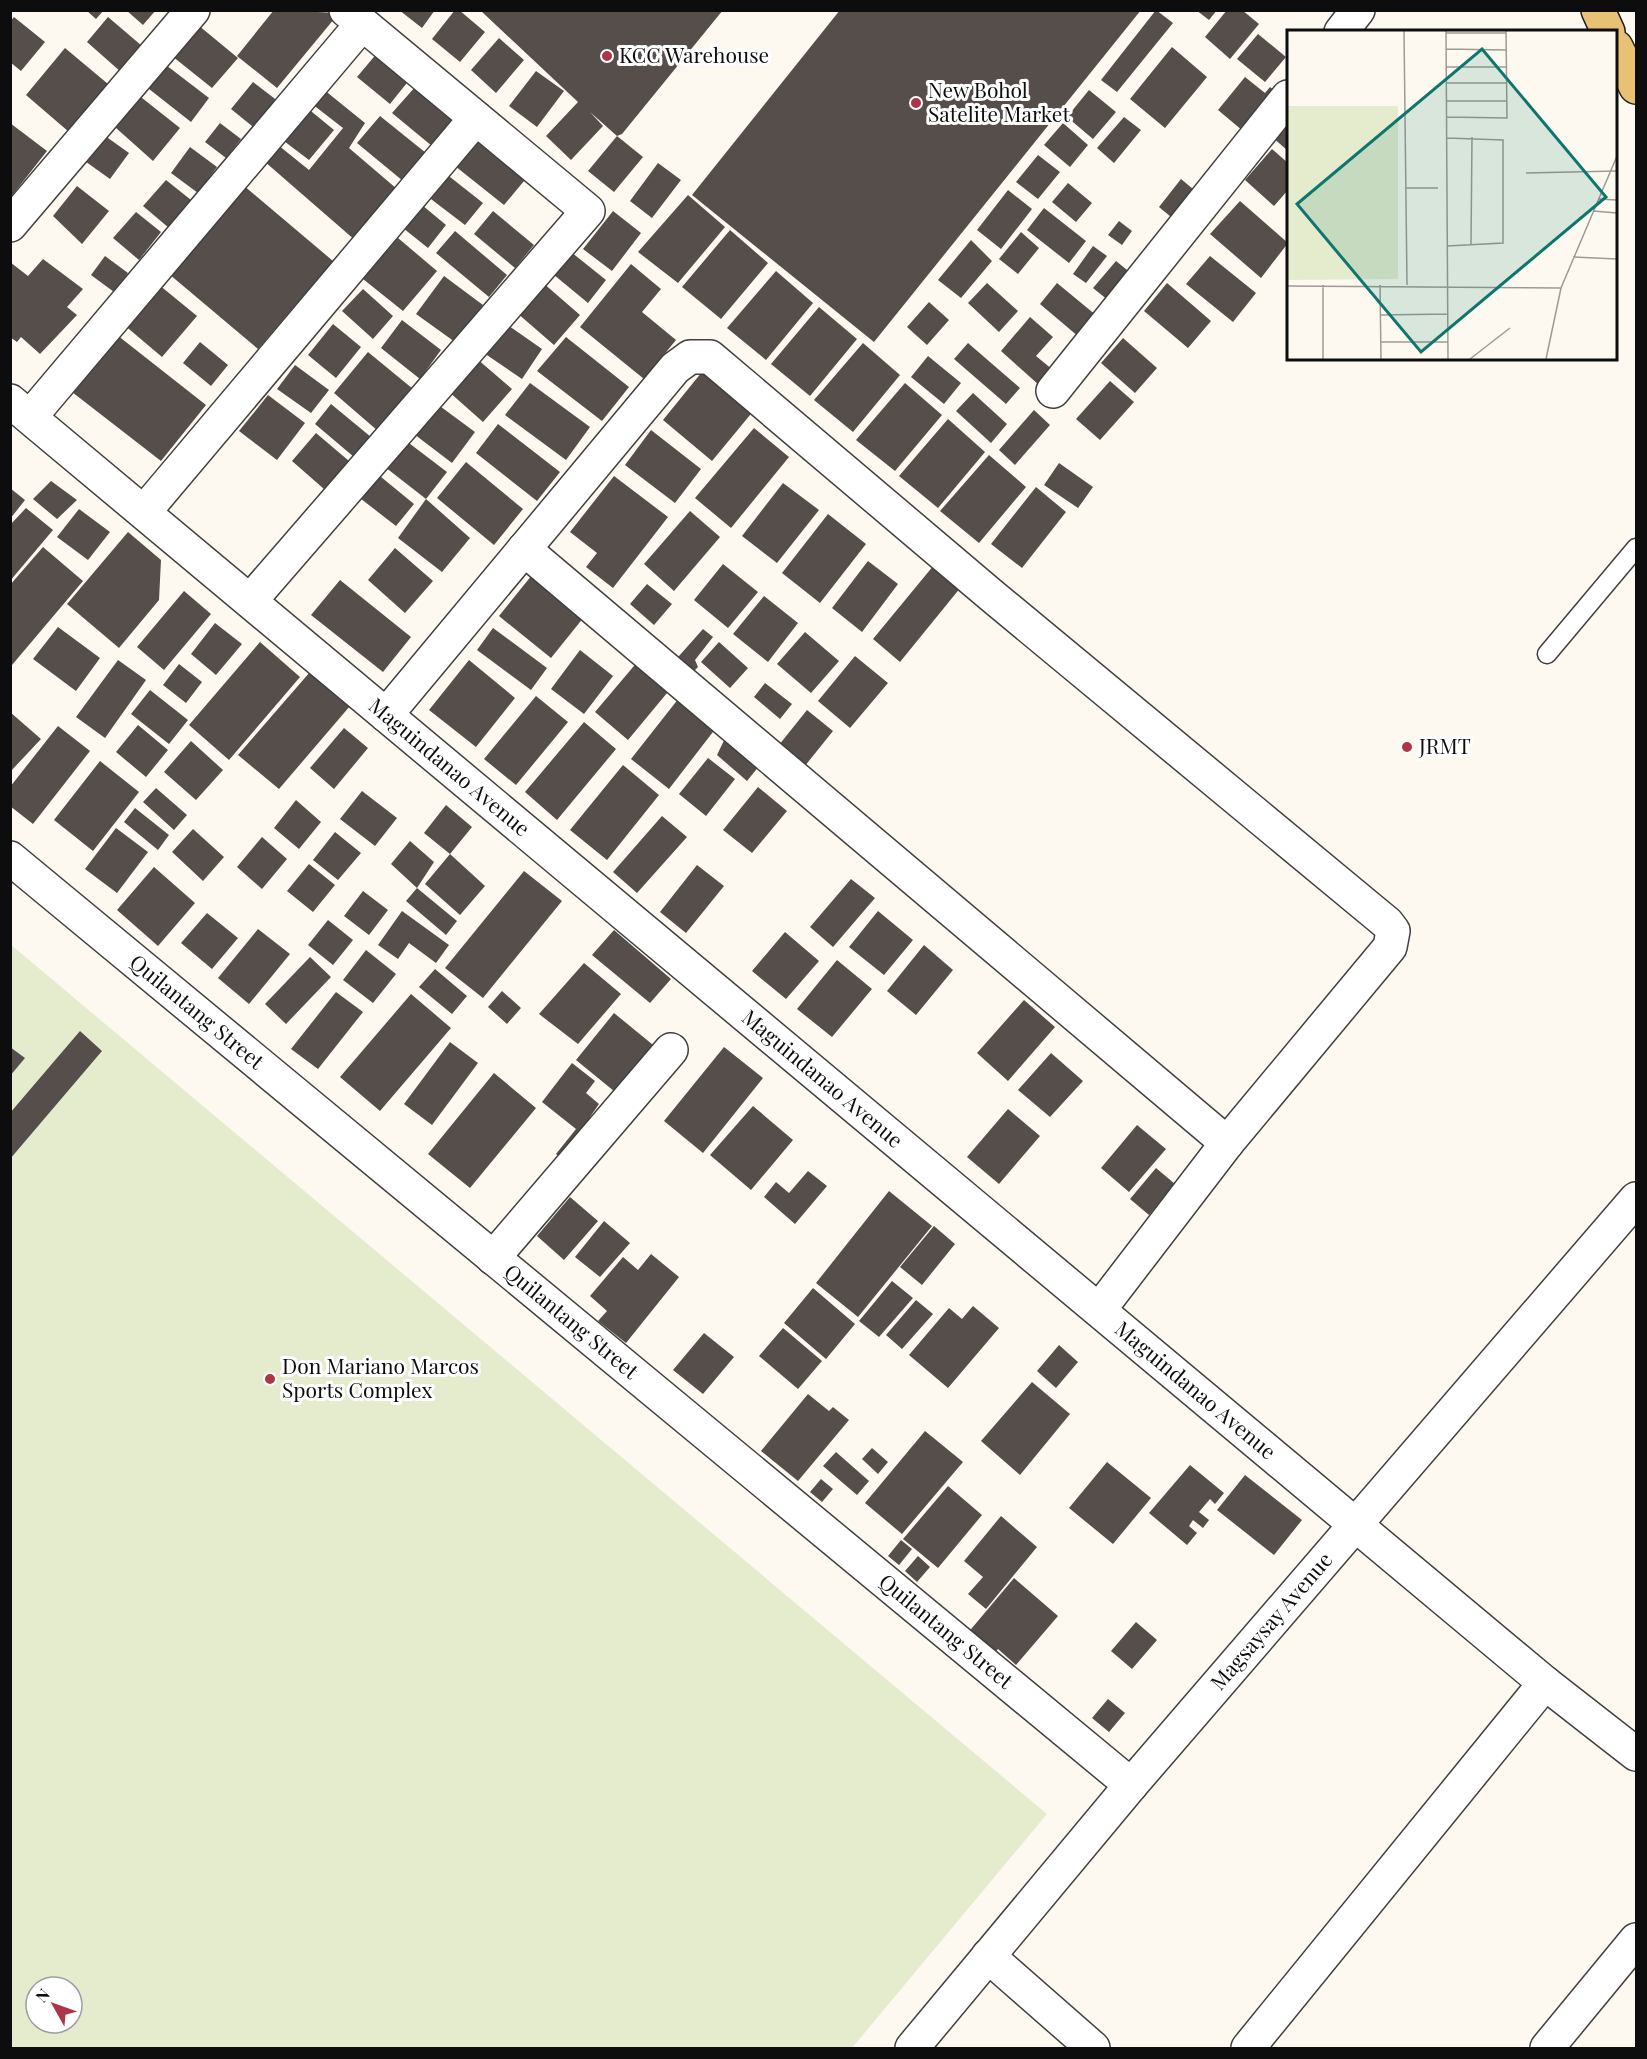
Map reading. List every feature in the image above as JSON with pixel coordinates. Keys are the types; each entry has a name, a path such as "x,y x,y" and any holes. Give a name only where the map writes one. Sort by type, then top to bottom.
{"main road":[{"path":"1598,10 1610,30"}],"street":[{"path":"10,225 193,10"},
{"path":"1343,30 1358,10"},
{"path":"20,409 354,17 588,211 250,601"},
{"path":"1053,391 1287,98"},
{"path":"144,512 476,118"},
{"path":"386,715 675,368 690,357 710,357 991,595 1387,923 1393,931 1390,947 1227,1143 1099,1310"},
{"name":"Maguindanao Avenue","path":"20,409 1545,1683 1636,1754"},
{"path":"524,549 1227,1143"},
{"name":"Quilantang Street","path":"10,858 1131,1785"},
{"path":"493,1258 671,1050"},
{"name":"Magsaysay Avenue","path":"912,2049 1131,1785 1636,1199"},
{"path":"1248,2049 1545,1683"},
{"path":"1547,2049 1636,1940"},
{"path":"988,1956 1036,2001 1093,2049"}],"lane":[{"path":"1547,654 1636,548"}],"green space":[{"name":"Don Mariano Marcos Sports Complex","path":"10,944 1047,1814 852,2048 11,2048"}],"building":[{"path":"86,10 104,10 96,19"},
{"path":"126,10 156,10 143,25"},
{"path":"274,10 339,13 277,88 237,56"},
{"path":"399,10 435,10 422,28"},
{"path":"455,10 459,10 485,32 460,62 432,39"},
{"name":"KCC Warehouse","path":"480,10 723,10 622,134 617,136 590,112 603,126 571,160 546,136 578,102"},
{"name":"New Bohol Satelite Market","path":"840,10 1141,10 874,342 692,195"},
{"path":"1156,10 1173,23 1117,92 1101,80"},
{"path":"1196,10 1217,10 1209,20"},
{"path":"1227,10 1242,10 1259,24 1230,59 1205,37"},
{"path":"14,17 45,42 21,71 10,62 10,22"},
{"path":"108,17 142,46 121,72 87,42"},
{"path":"198,25 238,58 212,88 172,56"},
{"path":"1258,34 1286,57 1265,82 1237,59"},
{"path":"499,38 524,60 496,93 471,70"},
{"path":"1172,47 1207,77 1165,128 1130,99"},
{"path":"65,48 108,84 69,132 26,95"},
{"path":"378,52 410,79 390,104 357,77"},
{"path":"162,62 209,98 191,122 144,85"},
{"path":"536,71 564,91 537,127 509,106"},
{"path":"1245,77 1265,93 1270,87 1282,97 1249,136 1218,110"},
{"path":"253,82 279,102 257,130 231,109"},
{"path":"416,86 454,117 432,146 392,113"},
{"path":"323,89 365,123 349,148 397,189 356,241 264,161 278,145 309,170 343,128 312,104"},
{"path":"132,90 180,128 153,161 106,119"},
{"path":"1089,90 1116,112 1093,139 1067,117"},
{"path":"306,107 334,130 309,160 280,138"},
{"path":"380,116 426,153 403,181 357,143"},
{"path":"1124,117 1141,130 1114,163 1097,148"},
{"path":"1287,117 1287,150 1271,136"},
{"path":"10,123 47,151 10,198"},
{"path":"220,123 241,139 226,158 205,142"},
{"path":"1063,123 1088,145 1070,167 1044,145"},
{"path":"101,133 129,153 110,179 82,159"},
{"path":"480,135 529,175 504,205 455,166"},
{"path":"617,136 643,157 614,192 588,171"},
{"path":"190,147 217,167 198,193 171,173"},
{"path":"1272,149 1287,162 1287,191 1274,206 1245,180"},
{"path":"1038,155 1060,172 1038,199 1016,182"},
{"path":"658,163 681,180 652,218 630,201"},
{"path":"445,173 483,203 465,225 427,196"},
{"path":"1181,179 1199,194 1177,222 1159,207"},
{"path":"166,180 191,200 169,228 143,206"},
{"path":"1068,183 1092,203 1076,222 1052,202"},
{"path":"243,185 333,261 258,349 169,274"},
{"path":"77,186 109,211 82,244 53,216"},
{"path":"1008,190 1032,209 1001,249 977,230"},
{"path":"688,195 725,227 678,283 638,252"},
{"path":"1240,201 1287,244 1261,278 1210,234"},
{"path":"422,205 446,225 428,248 403,228"},
{"path":"1044,208 1086,241 1069,263 1027,230"},
{"path":"493,211 534,245 515,268 474,234"},
{"path":"613,211 641,233 612,271 583,249"},
{"path":"136,212 161,232 139,260 113,238"},
{"path":"1119,221 1132,231 1122,245 1108,235"},
{"path":"730,230 768,263 721,319 682,287"},
{"path":"455,231 507,275 489,297 436,253"},
{"path":"1021,232 1039,248 1018,274 999,259"},
{"path":"398,238 437,271 403,311 363,279"},
{"path":"971,240 992,261 961,298 938,280"},
{"path":"1093,246 1107,256 1086,283 1073,274"},
{"path":"566,248 606,280 588,303 548,270"},
{"path":"105,256 128,273 114,292 91,275"},
{"path":"1210,256 1256,293 1233,322 1186,284"},
{"path":"43,259 83,289 67,307 77,315 40,354 21,337 17,342 10,337 10,262 28,276"},
{"path":"1116,261 1137,278 1114,305 1093,288"},
{"path":"631,264 661,289 642,312 676,340 644,379 580,327"},
{"path":"776,271 813,303 766,360 727,328"},
{"path":"444,276 483,305 455,342 416,314"},
{"path":"542,282 580,315 554,345 516,312"},
{"path":"987,283 1018,311 999,332 968,303"},
{"path":"1057,283 1097,316 1079,337 1040,304"},
{"path":"1167,283 1211,321 1188,348 1144,311"},
{"path":"158,284 197,316 162,357 123,324"},
{"path":"363,289 393,316 373,339 342,311"},
{"path":"929,302 949,320 927,345 907,327"},
{"path":"819,307 857,339 810,396 771,364"},
{"path":"1030,317 1053,337 1036,356 1053,370 1039,385 1001,351"},
{"path":"402,320 441,350 420,379 381,348"},
{"path":"502,321 542,349 522,379 481,351"},
{"path":"333,324 361,347 336,378 308,355"},
{"path":"117,335 206,405 161,461 72,392"},
{"path":"566,337 629,387 602,421 537,371"},
{"path":"1123,338 1157,368 1135,393 1101,363"},
{"path":"200,342 228,365 211,386 183,363"},
{"path":"863,343 900,375 853,432 814,400"},
{"path":"968,343 1020,388 1006,404 954,359"},
{"path":"368,352 413,389 378,431 334,393"},
{"path":"928,356 961,383 944,404 911,377"},
{"path":"476,358 512,389 483,422 448,391"},
{"path":"295,365 329,390 311,413 277,389"},
{"path":"706,367 755,409 712,461 663,420"},
{"path":"1110,381 1134,402 1100,440 1076,419"},
{"path":"530,383 590,427 566,460 505,415"},
{"path":"905,383 942,415 895,471 856,440"},
{"path":"973,393 1007,424 991,443 956,411"},
{"path":"268,395 305,423 277,460 239,431"},
{"path":"433,401 475,432 452,463 410,431"},
{"path":"331,404 371,437 354,457 315,424"},
{"path":"1034,410 1050,425 1015,465 999,450"},
{"path":"948,419 985,452 938,508 899,476"},
{"path":"498,424 560,472 537,501 476,453"},
{"path":"754,428 789,457 731,528 695,498"},
{"path":"651,430 701,469 675,503 625,465"},
{"path":"316,433 349,461 324,489 292,461"},
{"path":"405,440 447,472 426,499 385,467"},
{"path":"989,455 1026,487 979,543 940,511"},
{"path":"466,462 523,509 494,545 437,498"},
{"path":"1059,463 1093,487 1078,508 1044,485"},
{"path":"375,472 414,504 396,526 356,495"},
{"path":"614,476 668,517 613,588 586,567 597,553 570,532"},
{"path":"51,481 77,500 57,519 33,499"},
{"path":"783,483 819,510 777,563 742,536"},
{"path":"1036,487 1066,512 1022,568 991,544"},
{"path":"10,488 25,500 10,519"},
{"path":"426,499 470,538 442,572 398,538"},
{"path":"26,508 53,530 10,581 10,525"},
{"path":"79,509 110,532 88,560 57,537"},
{"path":"690,511 720,537 674,591 644,564"},
{"path":"828,514 866,544 820,603 782,573"},
{"path":"128,532 161,560 159,600 119,648 67,604"},
{"path":"43,547 83,581 12,665 10,585"},
{"path":"395,548 433,581 405,613 368,580"},
{"path":"868,561 898,584 862,632 832,608"},
{"path":"723,564 758,592 728,628 694,600"},
{"path":"934,565 961,587 900,662 873,639"},
{"path":"532,575 584,617 551,658 499,616"},
{"path":"340,580 411,637 383,672 311,615"},
{"path":"647,584 672,604 654,625 630,604"},
{"path":"184,591 211,614 164,670 137,647"},
{"path":"764,596 798,623 768,662 733,634"},
{"path":"215,623 242,644 216,675 191,654"},
{"path":"58,627 100,658 76,691 33,659"},
{"path":"493,628 547,668 531,690 477,650"},
{"path":"703,629 713,637 695,660 698,667 687,678 671,665"},
{"path":"805,632 839,661 811,693 777,664"},
{"path":"260,642 300,677 229,760 189,725"},
{"path":"719,642 748,668 730,688 701,662"},
{"path":"580,650 613,676 584,714 551,689"},
{"path":"855,656 888,683 850,728 818,701"},
{"path":"118,660 146,680 105,738 76,717"},
{"path":"469,660 515,698 476,747 429,710"},
{"path":"639,660 672,687 628,740 595,712"},
{"path":"179,664 202,682 186,703 163,685"},
{"path":"310,672 350,706 279,789 238,755"},
{"path":"765,683 792,704 780,719 754,697"},
{"path":"150,690 188,720 169,744 131,714"},
{"path":"536,696 568,722 516,785 484,759"},
{"path":"679,698 716,728 669,789 631,759"},
{"path":"807,710 833,731 800,772 775,750"},
{"path":"10,712 41,739 10,772"},
{"path":"584,722 616,749 557,820 525,792"},
{"path":"138,725 168,750 146,777 116,752"},
{"path":"58,726 90,751 33,824 10,806 10,787"},
{"path":"344,728 368,748 334,789 310,768"},
{"path":"729,730 764,760 747,781 717,755"},
{"path":"191,741 223,770 196,800 164,772"},
{"path":"708,758 735,779 706,816 679,794"},
{"path":"100,761 139,792 93,851 54,820"},
{"path":"623,765 659,795 607,860 570,830"},
{"path":"758,787 787,811 752,853 723,830"},
{"path":"156,788 187,815 174,830 143,802"},
{"path":"362,791 397,818 375,846 340,819"},
{"path":"296,800 321,822 299,849 274,828"},
{"path":"446,805 472,827 450,854 424,833"},
{"path":"135,808 169,835 158,850 124,822"},
{"path":"662,816 687,837 637,893 613,872"},
{"path":"116,828 148,852 117,893 85,869"},
{"path":"193,829 224,857 203,881 172,852"},
{"path":"335,832 361,853 338,880 313,860"},
{"path":"262,837 287,859 262,889 237,867"},
{"path":"410,841 434,862 417,888 391,864"},
{"path":"450,854 485,886 460,915 425,884"},
{"path":"309,864 335,885 313,912 287,891"},
{"path":"697,865 724,886 686,933 660,912"},
{"path":"154,867 195,903 158,946 117,910"},
{"path":"524,871 562,901 483,998 445,968"},
{"path":"851,879 875,898 833,947 810,927"},
{"path":"417,888 457,921 446,935 406,901"},
{"path":"363,891 388,910 369,935 344,916"},
{"path":"402,911 449,945 436,963 409,943 398,959 378,945"},
{"path":"878,911 913,940 884,975 849,947"},
{"path":"207,913 238,938 212,969 181,943"},
{"path":"328,920 353,940 333,965 308,945"},
{"path":"258,929 290,954 249,1004 218,978"},
{"path":"614,930 671,979 650,1003 592,955"},
{"path":"785,932 819,961 786,999 752,971"},
{"path":"924,945 953,970 916,1015 887,991"},
{"path":"366,950 396,974 373,1003 343,980"},
{"path":"310,957 331,977 286,1024 265,1004"},
{"path":"837,960 872,989 832,1037 797,1009"},
{"path":"584,963 621,994 578,1044 539,1014"},
{"path":"435,969 467,996 452,1014 419,987"},
{"path":"502,991 521,1008 507,1024 488,1007"},
{"path":"336,992 363,1012 318,1069 291,1049"},
{"path":"411,994 451,1028 380,1111 340,1077"},
{"path":"1024,1000 1055,1027 1008,1081 977,1053"},
{"path":"614,1013 658,1049 620,1096 576,1060"},
{"path":"80,1031 102,1051 10,1159 10,1113"},
{"path":"450,1042 478,1063 432,1125 404,1104"},
{"path":"10,1047 25,1058 10,1076"},
{"path":"724,1047 763,1078 703,1153 664,1121"},
{"path":"1051,1053 1083,1081 1050,1117 1018,1090"},
{"path":"572,1063 595,1081 586,1093 599,1104 590,1117 598,1124 567,1163 556,1154 576,1129 542,1102"},
{"path":"494,1073 536,1108 470,1188 428,1154"},
{"path":"753,1106 793,1140 751,1190 710,1155"},
{"path":"1008,1109 1040,1136 999,1184 967,1157"},
{"path":"1137,1125 1166,1149 1129,1192 1101,1168"},
{"path":"1156,1168 1175,1184 1149,1215 1130,1199"},
{"path":"808,1171 827,1186 795,1224 764,1197 776,1182 789,1193"},
{"path":"889,1191 932,1226 858,1317 816,1283"},
{"path":"570,1197 598,1221 564,1260 537,1236"},
{"path":"604,1221 630,1243 600,1277 575,1257"},
{"path":"934,1226 955,1244 922,1285 900,1267"},
{"path":"651,1254 679,1277 626,1343 598,1321 607,1311 590,1296 623,1257 638,1270"},
{"path":"892,1281 913,1298 879,1337 859,1321"},
{"path":"813,1288 855,1324 826,1359 784,1323"},
{"path":"916,1300 933,1314 902,1349 886,1335"},
{"path":"973,1306 999,1328 948,1388 909,1355 949,1308 962,1319"},
{"path":"783,1328 822,1361 798,1389 759,1356"},
{"path":"704,1333 734,1357 703,1394 673,1370"},
{"path":"1059,1345 1078,1362 1056,1388 1037,1371"},
{"path":"1032,1382 1070,1414 1020,1475 981,1441"},
{"path":"808,1394 829,1411 833,1407 849,1420 798,1481 761,1451"},
{"path":"925,1431 963,1462 902,1534 865,1503"},
{"path":"872,1448 888,1462 878,1474 862,1459"},
{"path":"836,1452 869,1481 857,1495 823,1466"},
{"path":"1107,1462 1151,1498 1113,1544 1069,1508"},
{"path":"1190,1465 1224,1493 1215,1504 1210,1499 1199,1512 1209,1520 1203,1528 1193,1520 1189,1526 1197,1533 1187,1545 1149,1513"},
{"path":"1245,1475 1302,1520 1274,1555 1217,1510"},
{"path":"821,1479 833,1489 822,1502 810,1492"},
{"path":"948,1486 982,1515 938,1568 903,1539"},
{"path":"1001,1516 1037,1547 986,1609 968,1594 983,1577 964,1561"},
{"path":"901,1540 912,1549 899,1565 888,1556"},
{"path":"918,1556 930,1567 917,1582 905,1571"},
{"path":"1014,1578 1058,1616 1016,1665 998,1649 992,1656 967,1634"},
{"path":"1136,1622 1157,1640 1132,1669 1111,1651"},
{"path":"1108,1699 1125,1713 1109,1732 1092,1718"}],"place":[{"name":"KCC Warehouse","path":"607,56"},
{"name":"New Bohol Satelite Market","path":"916,103"},
{"name":"JRMT","path":"1407,747"},
{"name":"Don Mariano Marcos Sports Complex","path":"270,1379"}]}
